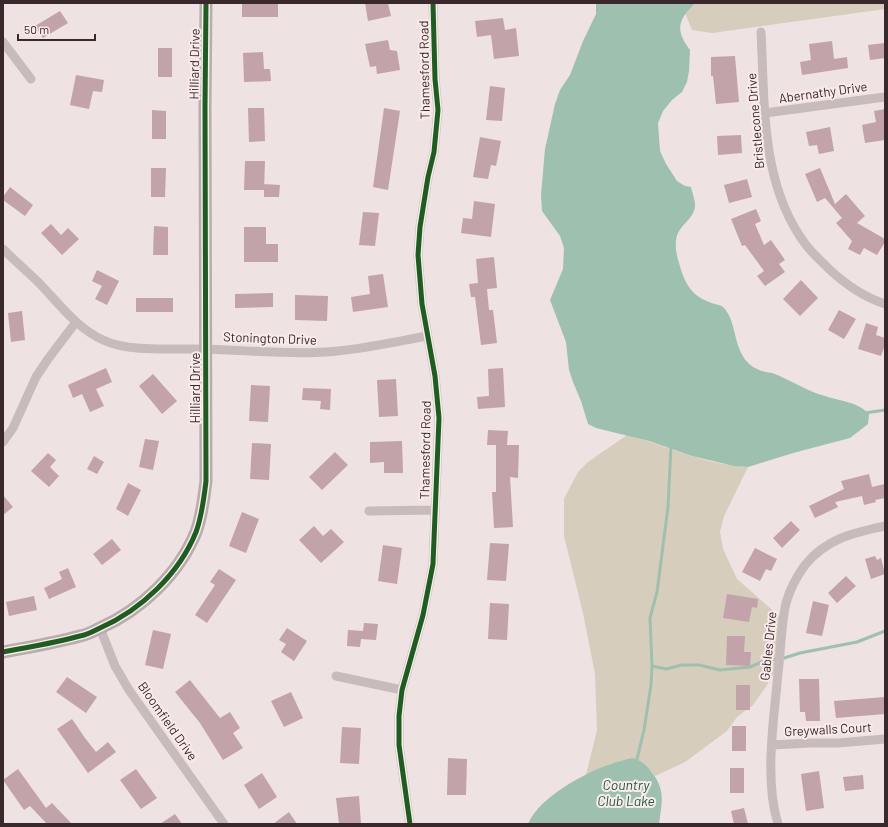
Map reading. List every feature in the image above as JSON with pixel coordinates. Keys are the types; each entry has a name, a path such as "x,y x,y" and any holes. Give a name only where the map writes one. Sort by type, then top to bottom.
{"street":[{"name":"Hilliard Drive","path":"3,652 82,636 126,615 156,590 174,569 197,531 206,481 206,3"},
{"name":"Thamesford Road","path":"410,824 399,745 402,690 423,615 433,564 439,418 435,376 422,304 418,255 420,227 428,177 434,152 438,110 435,79 433,3"},
{"name":"Bristlecone Drive","path":"761,32 765,113 769,155 781,202 797,231 816,257 842,280 865,295 885,304"},
{"path":"3,42 31,79"},
{"name":"Abernathy Drive","path":"765,113 885,97"},
{"name":"Stonington Drive","path":"3,249 39,283 76,322 104,341 124,346 145,349 206,349 288,353 325,352 363,348 427,336"},
{"path":"3,442 16,422 36,377 76,322"},
{"path":"369,511 435,510"},
{"name":"Gables Drive","path":"778,824 773,800 772,745 786,602 794,582 815,554 845,535 885,526"},
{"name":"Bloomfield Drive","path":"100,628 115,666 129,690 224,824"},
{"path":"336,676 402,690"},
{"name":"Greywalls Court","path":"772,745 838,743 885,739"}],"shaded area":[{"path":"681,3 885,3 885,9 712,33 692,30"},
{"path":"627,435 717,463 748,467 724,516 720,532 723,549 737,579 778,615 786,630 781,659 767,685 753,705 737,717 727,731 685,762 655,776 651,771 632,758 622,760 586,775 597,730 595,674 583,613 564,536 564,499 578,472 588,462"}],"water":[{"path":"596,3 695,3 683,18 680,27 680,32 690,50 687,82 682,92 672,100 663,111 658,123 660,151 666,164 677,181 685,186 691,187 695,200 693,213 680,229 676,240 677,256 683,276 692,291 702,299 723,307 728,313 739,348 749,364 759,370 775,374 812,391 854,404 865,410 869,414 868,424 850,438 748,467 734,466 692,456 649,441 596,428 588,424 569,370 566,342 550,300 563,269 564,248 560,236 542,211 541,195 545,149 555,104 560,90 570,75 583,41 596,14"},
{"name":"Country Club Lake","path":"632,758 640,761 646,766 659,783 662,802 659,824 528,824 545,801 558,791 588,773 604,766"}],"building":[{"path":"242,3 278,3 278,17 242,17"},
{"path":"365,3 388,3 391,16 368,21"},
{"path":"60,11 68,23 43,38 35,26"},
{"path":"503,18 505,30 516,28 519,56 494,59 491,35 477,37 475,21"},
{"path":"388,40 390,50 397,51 400,70 377,74 376,66 370,67 365,44"},
{"path":"832,41 834,59 847,57 848,68 802,75 800,62 811,60 809,44"},
{"path":"885,43 885,58 870,60 868,45"},
{"path":"158,48 172,48 172,77 158,77"},
{"path":"263,52 264,69 270,69 271,81 244,82 243,53"},
{"path":"735,56 739,102 716,104 713,76 711,76 711,57"},
{"path":"76,75 104,80 102,92 93,91 89,109 70,105"},
{"path":"490,86 505,88 502,121 486,120"},
{"path":"248,108 264,108 265,141 249,142"},
{"path":"384,108 400,111 388,190 373,187"},
{"path":"885,109 885,140 865,143 862,125 876,122 874,111"},
{"path":"152,110 166,111 166,139 152,139"},
{"path":"830,127 834,151 819,154 817,145 809,146 806,132"},
{"path":"741,135 742,153 718,155 717,136"},
{"path":"480,137 501,141 496,166 491,165 488,179 473,177"},
{"path":"245,161 265,161 264,190 244,190"},
{"path":"151,168 166,168 165,197 151,197"},
{"path":"820,168 835,204 846,194 865,216 857,223 885,239 885,242 877,255 864,248 860,255 848,249 852,241 836,223 842,218 825,198 817,202 805,174"},
{"path":"747,179 752,197 729,203 724,185"},
{"path":"264,184 280,185 279,197 264,197"},
{"path":"10,187 33,205 25,216 3,200 3,197"},
{"path":"474,201 495,204 491,237 461,233 463,218 472,219"},
{"path":"756,209 761,221 755,224 764,245 771,240 785,260 779,264 785,272 765,286 757,276 764,271 745,245 742,246 731,219"},
{"path":"363,212 379,213 375,246 359,245"},
{"path":"51,224 61,235 68,228 79,239 62,255 41,233"},
{"path":"154,226 168,227 168,255 153,255"},
{"path":"244,227 266,227 266,244 278,244 278,262 244,262"},
{"path":"494,257 497,288 487,289 489,310 493,310 497,343 481,345 475,297 471,297 469,284 478,283 476,259"},
{"path":"97,270 119,281 107,305 95,299 102,286 92,281"},
{"path":"383,274 388,307 353,312 351,297 370,294 368,276"},
{"path":"801,280 818,298 800,316 783,299"},
{"path":"273,293 273,307 235,308 235,294"},
{"path":"295,295 328,296 327,321 295,320"},
{"path":"136,298 173,298 173,312 136,312"},
{"path":"839,310 856,319 844,339 828,330"},
{"path":"22,311 25,340 11,342 8,313"},
{"path":"866,323 878,327 876,335 885,338 885,345 881,356 858,349"},
{"path":"106,368 112,382 96,389 104,406 90,412 82,394 73,398 68,385"},
{"path":"503,368 505,407 478,409 477,397 489,396 488,369"},
{"path":"153,374 177,401 162,414 139,386"},
{"path":"396,379 398,416 379,417 377,380"},
{"path":"251,385 270,386 268,422 249,421"},
{"path":"303,388 331,389 330,410 320,409 321,401 302,400"},
{"path":"488,430 508,431 507,445 519,445 518,478 510,477 513,527 494,528 492,492 496,492 496,445 487,445"},
{"path":"145,439 159,441 153,470 139,467"},
{"path":"402,441 403,473 384,473 384,462 370,463 370,442"},
{"path":"252,443 271,444 269,480 250,479"},
{"path":"335,452 348,465 322,490 309,477"},
{"path":"48,453 56,460 50,467 59,476 49,487 31,471"},
{"path":"94,456 104,462 97,474 87,469"},
{"path":"869,474 872,487 885,484 885,498 875,500 876,502 864,505 862,496 835,502 838,507 815,518 809,506 844,489 841,481"},
{"path":"128,483 141,490 128,516 116,509"},
{"path":"3,495 13,507 3,515"},
{"path":"242,512 259,519 246,553 229,546"},
{"path":"791,521 800,530 782,548 773,538"},
{"path":"314,526 323,536 331,529 344,542 321,563 299,540"},
{"path":"112,539 121,550 102,565 93,554"},
{"path":"490,543 509,544 506,581 487,580"},
{"path":"383,545 402,548 397,584 378,581"},
{"path":"755,548 777,559 771,571 766,569 760,581 742,572"},
{"path":"875,556 877,560 881,558 885,574 871,579 865,559"},
{"path":"68,568 76,587 49,599 44,588 62,579 59,572"},
{"path":"219,569 236,580 207,623 195,615 215,585 210,582"},
{"path":"846,576 856,586 837,603 828,593"},
{"path":"727,594 758,599 757,608 752,607 749,622 723,618"},
{"path":"34,596 37,610 9,616 6,602"},
{"path":"813,601 829,605 822,636 806,633"},
{"path":"490,603 509,604 507,640 488,639"},
{"path":"364,623 378,624 376,640 361,639 360,647 347,646 348,630 363,631"},
{"path":"287,628 307,641 294,661 281,652 286,644 279,640"},
{"path":"153,630 171,634 163,669 145,665"},
{"path":"727,636 745,636 744,652 751,652 750,666 726,665"},
{"path":"67,677 97,697 86,713 56,692"},
{"path":"799,679 819,679 820,721 806,721 805,712 800,712"},
{"path":"190,680 220,718 230,712 240,728 233,733 243,748 223,760 200,723 175,692"},
{"path":"736,685 750,685 750,710 736,710"},
{"path":"291,692 303,718 284,727 271,701"},
{"path":"885,697 885,714 836,718 834,701"},
{"path":"72,719 96,752 108,742 116,752 88,773 57,729"},
{"path":"732,726 746,726 746,751 732,751"},
{"path":"342,727 361,728 359,764 340,763"},
{"path":"448,758 467,759 466,795 447,795"},
{"path":"730,768 744,768 744,793 730,793"},
{"path":"18,769 46,808 52,803 72,824 47,824 30,806 24,810 3,780"},
{"path":"136,769 157,798 141,809 120,780"},
{"path":"819,771 824,808 806,811 801,774"},
{"path":"262,773 277,797 259,809 244,785"},
{"path":"863,775 864,789 845,791 843,777"},
{"path":"359,796 361,824 339,824 336,798"},
{"path":"744,808 748,824 734,824 731,811"},
{"path":"289,812 297,824 273,824"},
{"path":"175,814 182,824 160,824"}],"waterway":[{"path":"865,413 885,410"},
{"path":"636,763 644,730 651,685 652,666 650,618 657,592 668,507 671,446"},
{"path":"652,666 666,669 682,665 699,665 720,670 750,667 767,660 781,659 800,653 857,642 885,631"}],"cycle path":[{"path":"3,652 85,635 130,611 144,601 169,576 189,547 198,526 206,481 206,3"},
{"path":"410,824 399,745 399,716 402,690 423,615 433,564 439,418 435,376 422,304 418,255 420,227 428,177 434,152 438,110 435,79 433,3"}]}
